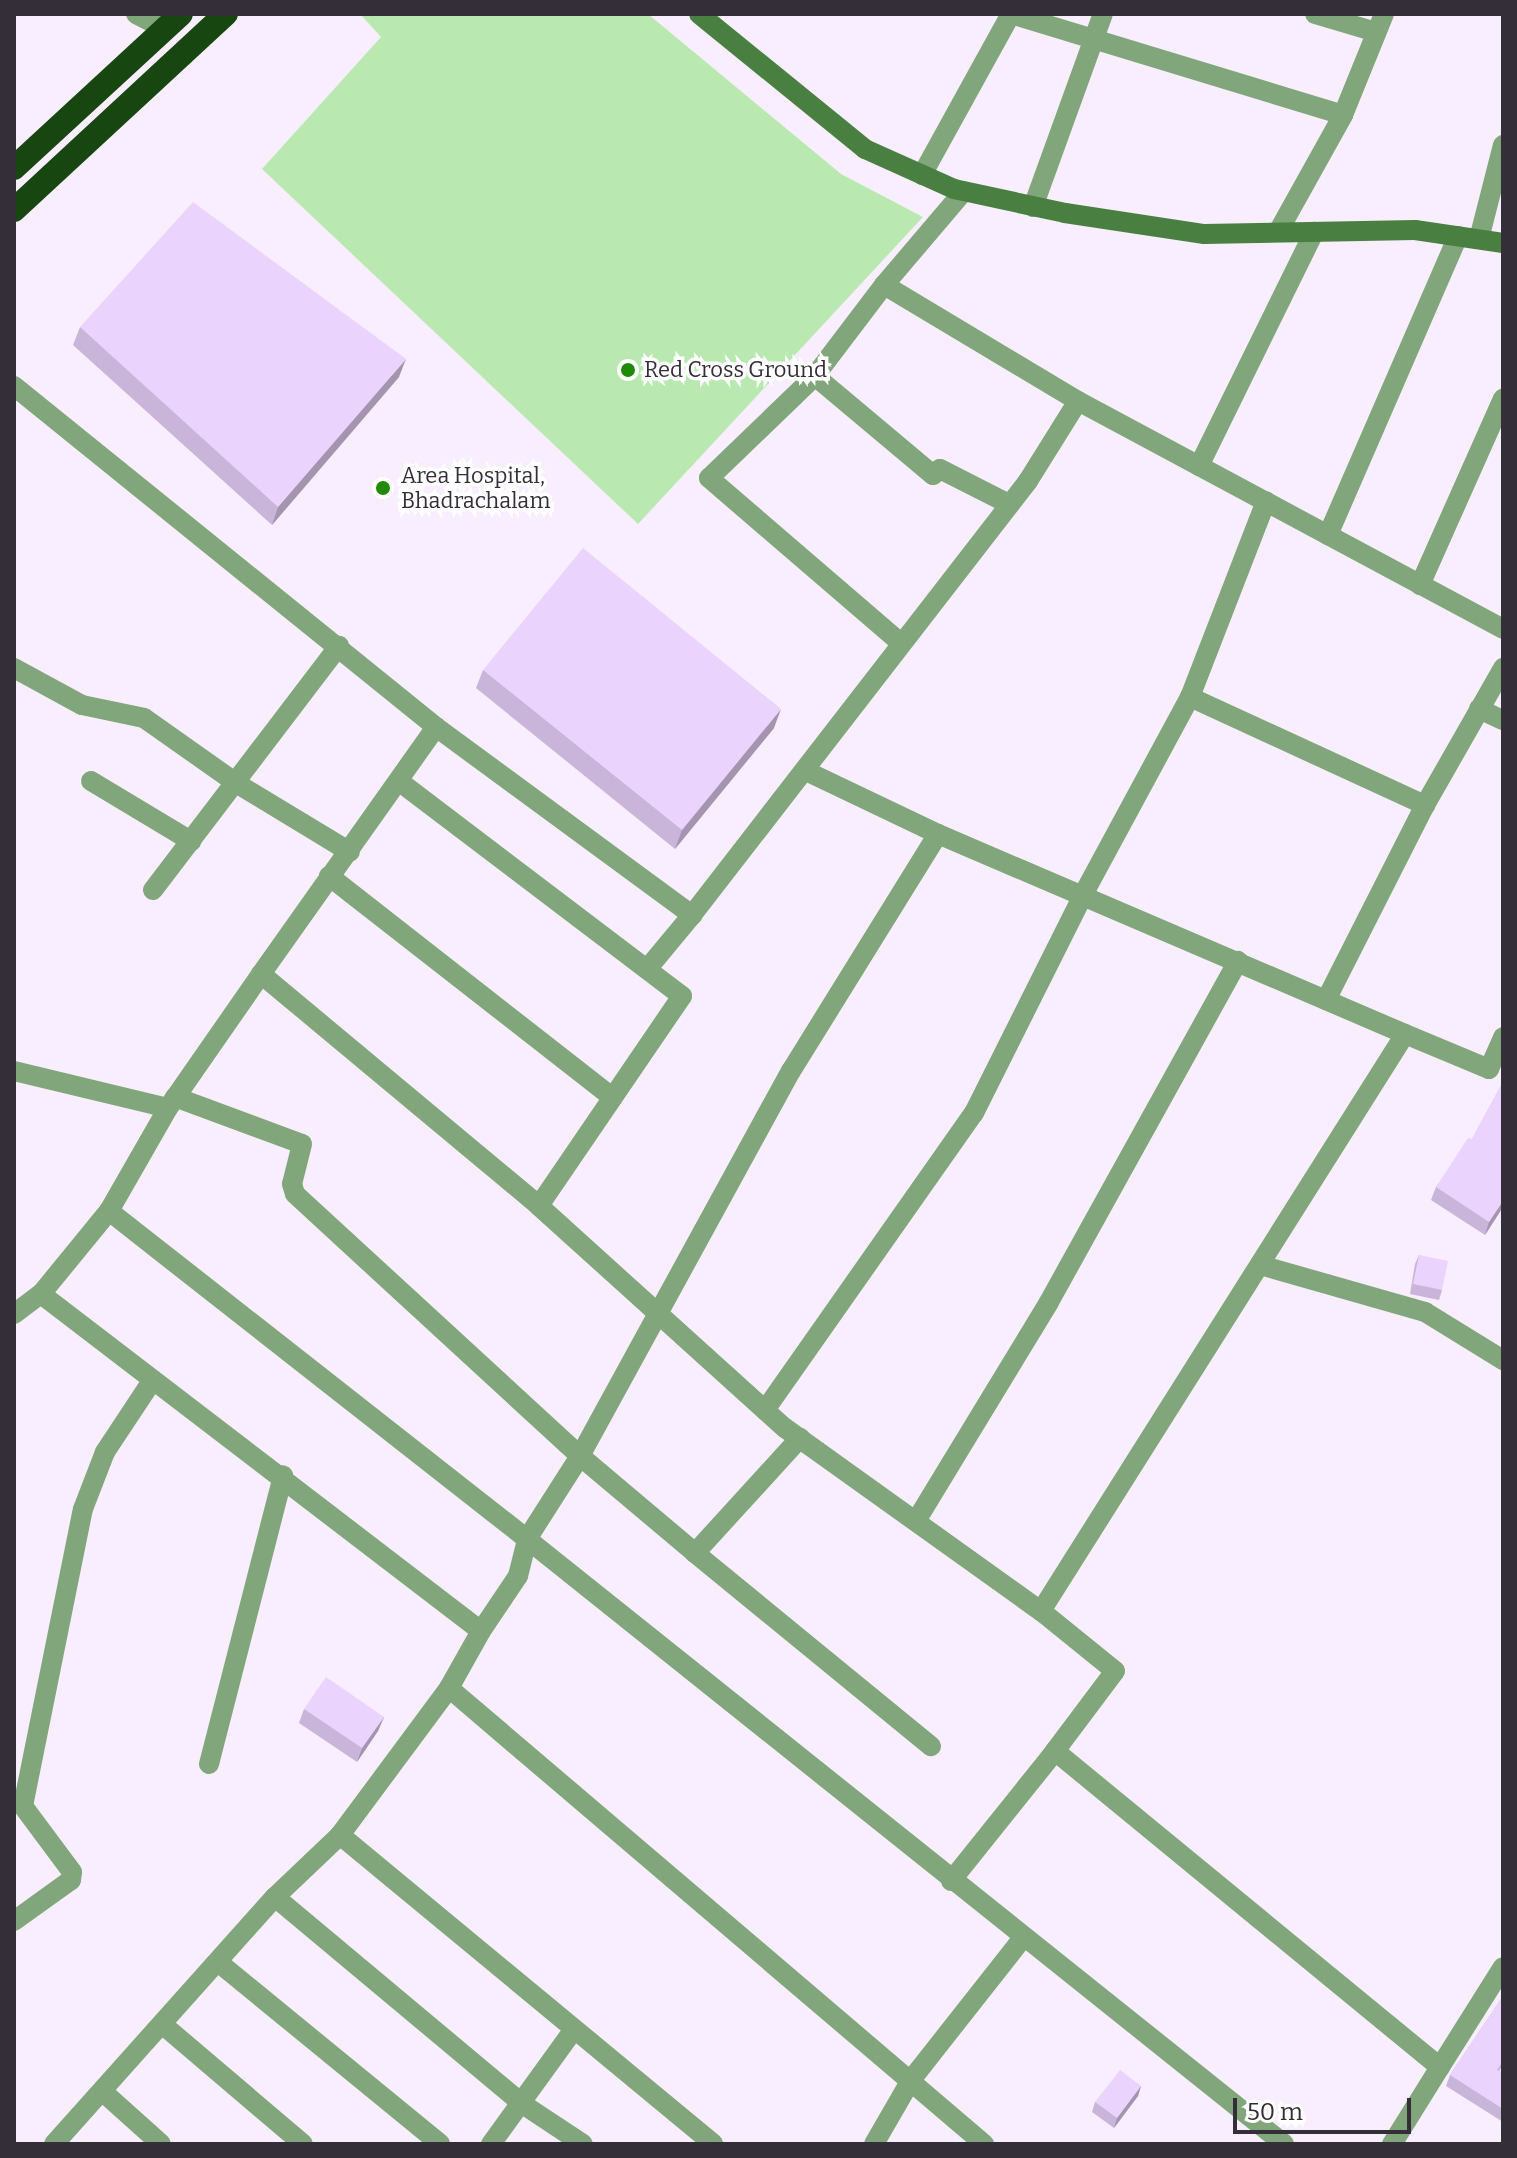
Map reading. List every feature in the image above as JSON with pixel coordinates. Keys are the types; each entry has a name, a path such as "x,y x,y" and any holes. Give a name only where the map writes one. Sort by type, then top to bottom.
{"highway":[{"path":"14,210 226,14"},
{"path":"14,168 173,22"}],"street":[{"path":"136,14 173,22"},
{"path":"699,14 865,149 964,191 1033,207 1204,234 1415,230 1503,243"},
{"path":"922,175 1011,14 1343,115"},
{"path":"1033,207 1103,14"},
{"path":"1278,232 1343,115 1380,23 1315,14"},
{"path":"1479,239 1503,145"},
{"path":"901,643 709,478 815,376 884,285 964,191"},
{"path":"1199,466 1314,232"},
{"path":"1328,535 1458,236"},
{"path":"884,285 1078,401 1503,629"},
{"path":"815,376 933,475 940,469 1009,504"},
{"path":"17,394 339,646 436,727 692,915"},
{"path":"1420,585 1503,399"},
{"path":"648,968 1009,504 1078,401"},
{"path":"765,1410 974,1113 1084,893 1190,697 1266,501"},
{"path":"153,890 339,646"},
{"path":"14,668 82,705 144,718 236,783 350,852"},
{"path":"1326,1000 1425,805 1503,668"},
{"path":"1190,697 1425,805"},
{"path":"1479,709 1503,720"},
{"path":"14,1314 41,1294 109,1211 172,1102 436,727"},
{"path":"804,770 938,834 1084,893 1496,1072 1503,1037"},
{"path":"91,781 191,841"},
{"path":"400,782 682,996 539,1206"},
{"path":"54,2144 275,1897 340,1835 449,1688 481,1631 518,1576 527,1539 580,1456 791,1071 938,834"},
{"path":"329,876 613,1098"},
{"path":"916,1521 1049,1302 1238,961"},
{"path":"261,974 539,1206 765,1410 1041,1611 1115,1671 951,1881"},
{"path":"1041,1611 1405,1034"},
{"path":"14,1071 172,1102 302,1144 292,1184 295,1194 580,1456 931,1746"},
{"path":"109,1211 527,1539 1022,1939 1284,2144"},
{"path":"1260,1265 1425,1312 1503,1360"},
{"path":"41,1294 152,1381 283,1475 481,1631"},
{"path":"14,1921 72,1876 23,1806 83,1509 105,1452 152,1381"},
{"path":"695,1553 800,1438"},
{"path":"209,1764 283,1475"},
{"path":"449,1688 984,2144"},
{"path":"1055,1751 1440,2067"},
{"path":"340,1835 572,2032 713,2144"},
{"path":"275,1897 521,2103 583,2144"},
{"path":"874,2144 911,2080 1022,1939"},
{"path":"218,1962 440,2144"},
{"path":"1392,2144 1503,1967"},
{"path":"162,2024 303,2144"},
{"path":"491,2144 572,2032"},
{"path":"102,2091 161,2144"}],"green space":[{"name":"Red Cross Ground","path":"360,14 648,14 841,174 923,217 638,524 262,169 381,37"}],"building":[{"path":"193,202 406,359 278,507 80,327"},
{"path":"583,548 781,709 682,830 483,670"},
{"path":"1503,1082 1503,1201 1489,1222 1436,1187 1468,1138 1472,1139"},
{"path":"1419,1255 1448,1261 1442,1290 1413,1284"},
{"path":"326,1677 384,1717 362,1748 304,1709"},
{"path":"1503,1996 1503,2061 1497,2070 1503,2073 1503,2109 1450,2075"},
{"path":"1120,2070 1141,2086 1117,2118 1095,2102"}],"place":[{"name":"Red Cross Ground","path":"628,370"},
{"name":"Area Hospital, Bhadrachalam","path":"383,488"}]}
